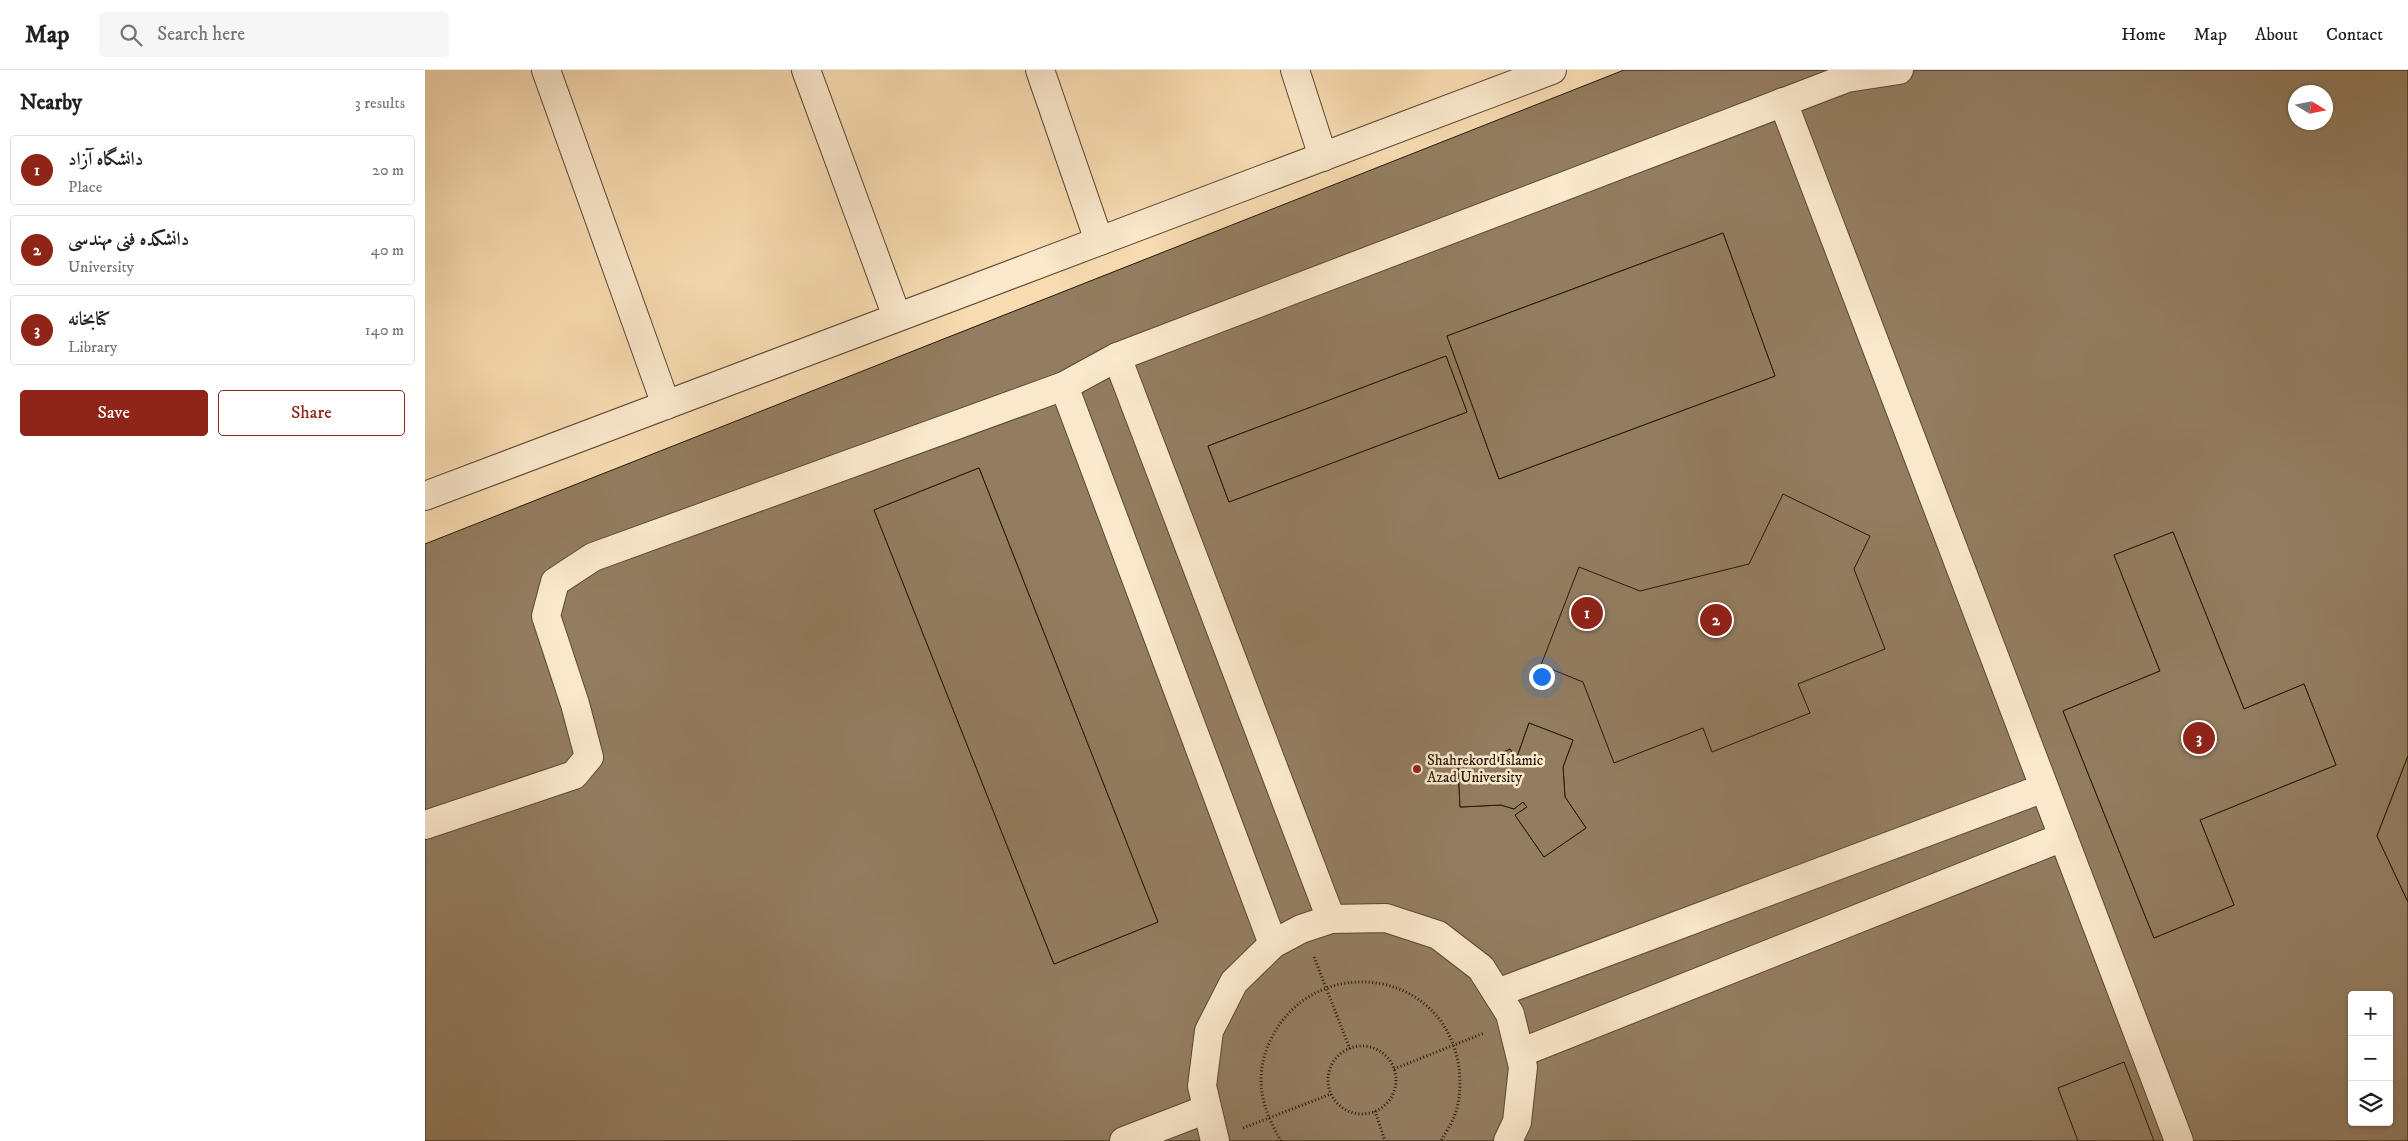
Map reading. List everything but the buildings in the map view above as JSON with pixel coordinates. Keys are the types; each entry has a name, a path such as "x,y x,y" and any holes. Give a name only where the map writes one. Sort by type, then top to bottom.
{"street":[{"path":"546,70 666,405"},
{"path":"807,70 897,317"},
{"path":"1039,70 1099,241"},
{"path":"1295,70 1323,157"},
{"path":"425,496 1552,70"},
{"path":"425,825 574,776 589,757 575,704 546,616 555,582 593,556 1064,386 1117,357 1847,78 1899,70"},
{"path":"1783,102 2179,1141"},
{"path":"1117,357 1331,919"},
{"path":"1064,386 1273,944"},
{"path":"1497,993 2044,788"},
{"path":"1520,1053 2063,837"},
{"path":"1215,1140 1202,1086 1209,1031 1233,982 1273,944 1301,929 1331,919 1386,918 1437,935 1481,968 1510,1014 1523,1067 1517,1122 1508,1141"},
{"path":"1124,1141 1207,1109"}],"path":[{"path":"1301,929 1349,1048"},
{"path":"1281,1141 1267,1117 1261,1087 1264,1055 1277,1026 1298,1003 1325,987 1356,980 1387,984 1416,997 1439,1018 1455,1046 1461,1080 1455,1114 1441,1141"},
{"path":"1394,1069 1455,1046 1512,1020"},
{"path":"1360,1046 1381,1052 1389,1059 1394,1069 1394,1092 1388,1102 1375,1112 1357,1114 1346,1111 1337,1104 1331,1094 1329,1072 1333,1062 1349,1048 1360,1046"},
{"path":"1215,1140 1267,1117 1331,1094"},
{"path":"1375,1112 1385,1141"}],"place":[{"name":"دانشگاه آزاد","path":"1587,613"},
{"name":"دانشکده فنی مهندسی","path":"1716,620"},
{"name":"کتابخانه","path":"2199,738"},
{"name":"Shahrekord Islamic Azad University","path":"1417,769"}]}
